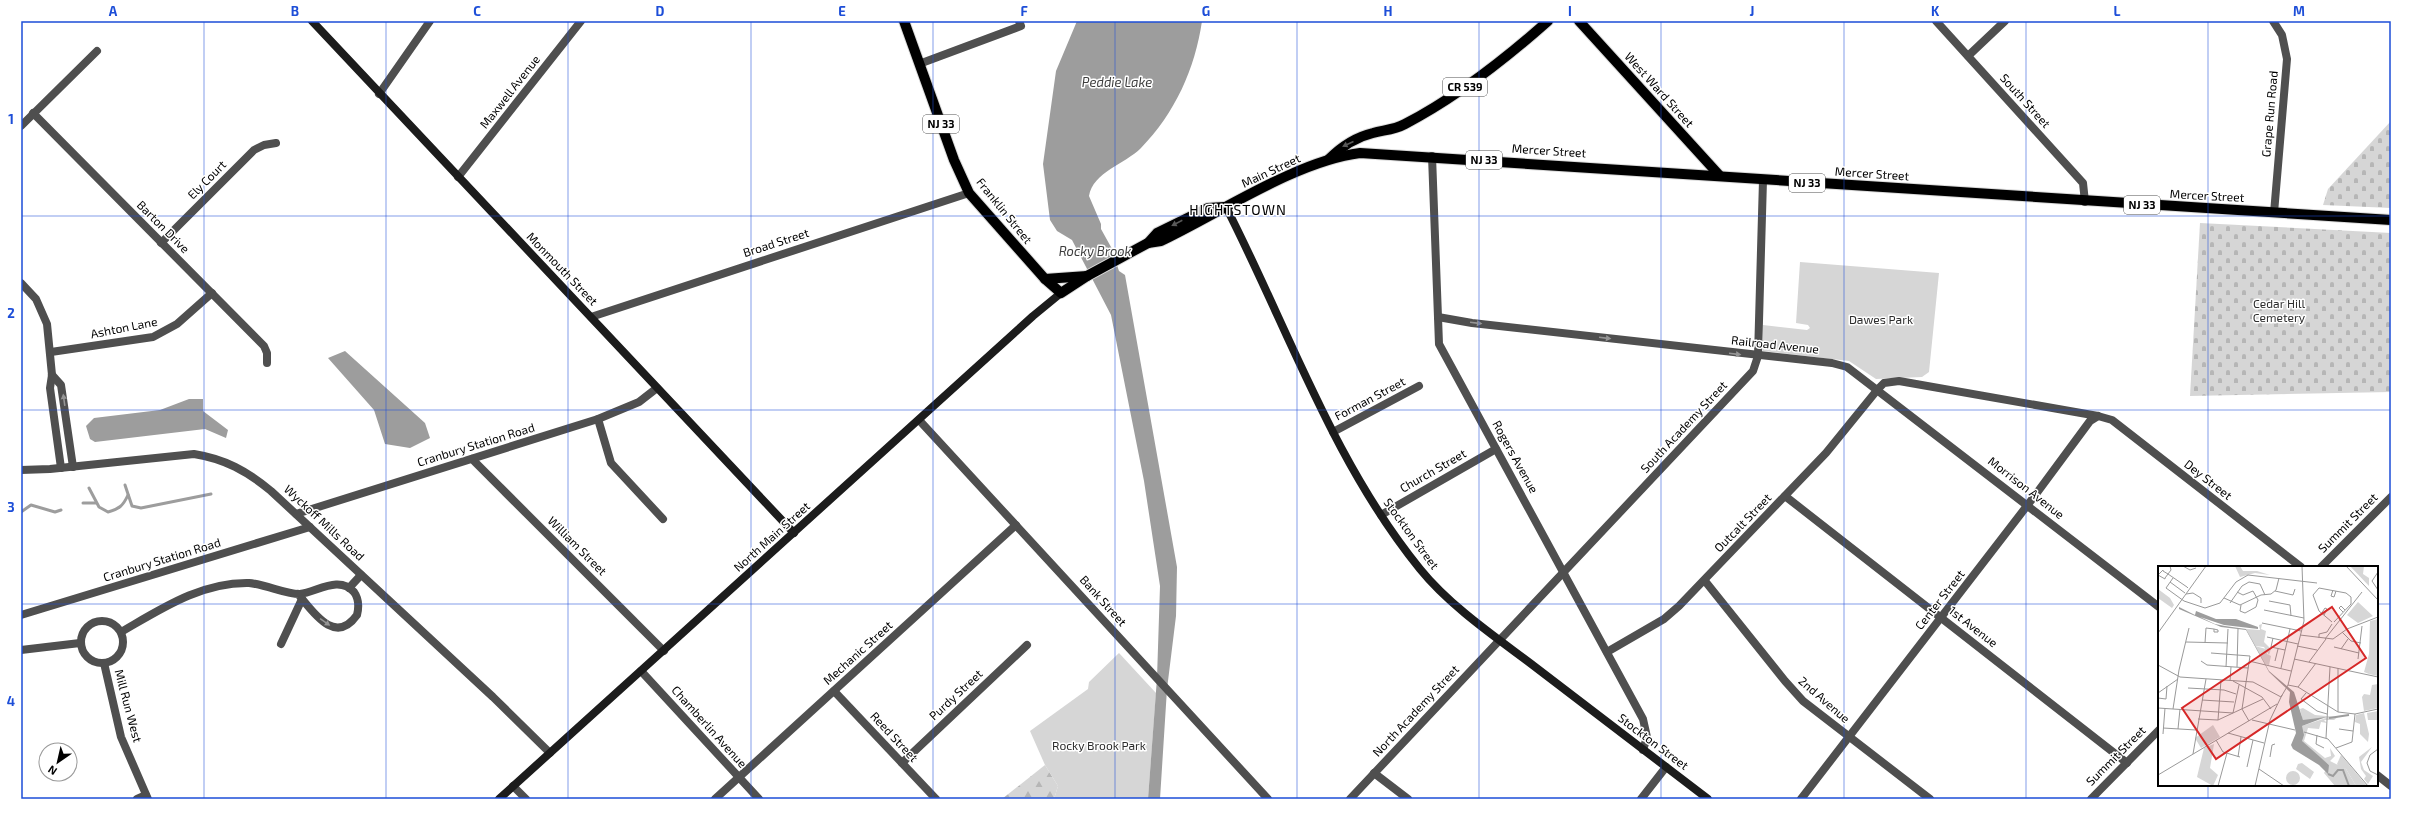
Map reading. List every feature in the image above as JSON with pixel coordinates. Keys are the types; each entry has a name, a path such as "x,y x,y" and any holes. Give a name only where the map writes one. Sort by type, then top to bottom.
{"main road":[{"name":"Franklin Street","path":"904,21 954,160 969,192 1045,279 1061,293"},
{"name":"CR 539","path":"1328,161 1342,146 1372,133 1399,127 1453,96 1499,62 1548,21"},
{"name":"West Ward Street","path":"1579,21 1720,176"},
{"name":"Mercer Street","path":"1328,161 1360,153 1432,156 2085,202 2391,220"},
{"name":"Main Street","path":"1061,293 1087,276 1148,243 1161,241 1207,219 1226,207 1287,177 1328,161"},
{"path":"1045,279 1087,276"}],"street":[{"name":"Monmouth Street","path":"312,21 379,94 794,533"},
{"path":"379,94 430,21"},
{"name":"Maxwell Avenue","path":"458,177 581,21"},
{"name":"South Street","path":"1936,21 2083,183 2085,202"},
{"path":"1968,56 2005,21"},
{"name":"Grape Run Road","path":"2273,21 2282,35 2287,59 2274,213"},
{"path":"919,64 1020,24"},
{"path":"21,126 32,113 97,51"},
{"name":"Barton Drive","path":"32,113 264,346 267,353 267,363"},
{"name":"Ely Court","path":"162,243 254,150 264,145 276,143"},
{"name":"Rogers Avenue","path":"1432,156 1439,344 1643,719 1647,737 1643,750"},
{"name":"South Academy Street","path":"1500,640 1753,371 1758,356 1763,180"},
{"name":"Broad Street","path":"591,317 969,192"},
{"name":"Stockton Street","path":"1226,207 1333,432 1381,515 1431,582 1500,640 1708,799"},
{"path":"21,284 36,298 46,324 51,352 52,375 50,388 62,468"},
{"name":"Ashton Lane","path":"51,352 153,337 178,324 212,293"},
{"name":"North Main Street","path":"499,799 1033,316 1061,293"},
{"name":"Railroad Avenue","path":"1438,317 1472,323 1838,364 1847,367 1878,389"},
{"path":"52,375 62,385 73,467"},
{"path":"1878,389 1884,383 1899,381 2098,416"},
{"name":"Forman Street","path":"1333,432 1419,386"},
{"name":"Cranbury Station Road","path":"296,514 598,419 633,405 657,388"},
{"name":"Outcalt Street","path":"1607,652 1664,619 1705,581 1826,453 1878,389"},
{"name":"Morrison Avenue","path":"1878,389 2158,606"},
{"name":"Center Street","path":"1801,799 2028,505 2090,421 2098,416"},
{"name":"Dey Street","path":"2098,416 2112,420 2300,566"},
{"path":"598,419 611,463 663,519"},
{"name":"Bank Street","path":"919,420 1268,799"},
{"path":"56,427 68,426"},
{"name":"Church Street","path":"1381,515 1496,449"},
{"name":"Wyckoff Mills Road","path":"21,470 73,467 194,454 216,458 236,466 253,476 296,514 550,753"},
{"name":"William Street","path":"472,459 664,651"},
{"name":"1st Avenue","path":"1785,496 2127,763"},
{"name":"Summit Street","path":"2322,566 2391,497"},
{"name":"Mechanic Street","path":"716,799 1016,525"},
{"name":"Cranbury Station Road","path":"21,615 310,527"},
{"path":"349,588 361,575"},
{"name":"2nd Avenue","path":"1705,581 1794,692 1813,710 1930,799"},
{"path":"120,632 175,601 217,586 252,583 300,597 326,625 339,628 346,626 357,615 358,599 349,588 336,584 300,597 280,644"},
{"path":"105,620 117,626 120,632 123,637 122,649 115,659 104,663 90,660 85,655 80,642 83,630 93,622 105,620"},
{"name":"North Academy Street","path":"1350,799 1500,640"},
{"path":"21,650 80,642"},
{"name":"Purdy Street","path":"902,763 1027,645"},
{"name":"Mill Run West","path":"104,663 121,737 148,797"},
{"name":"Chamberlin Avenue","path":"641,671 738,778 759,799"},
{"name":"Reed Street","path":"834,691 936,799"},
{"name":"Summit Street","path":"2090,799 2158,731"},
{"path":"1642,799 1666,767"},
{"path":"1374,773 1408,799"},
{"path":"2378,776 2391,786"},
{"path":"513,786 526,799"},
{"path":"137,799 148,797"}],"green space":[{"path":"2391,121 2391,208 2323,205 2328,189"},
{"name":"Cedar Hill Cemetery","path":"2200,223 2391,233 2391,392 2190,396"},
{"name":"Dawes Park","path":"1800,262 1939,273 1929,372 1922,377 1876,379 1849,361 1763,351 1763,325 1807,330 1810,328 1808,325 1796,323"},
{"name":"Rocky Brook Park","path":"1119,653 1156,693 1148,799 1054,799 1058,786 1045,765 1030,731 1088,689 1089,682"},
{"path":"1045,765 1058,786 1054,799 1002,799"}],"water":[{"name":"Peddie Lake","path":"1077,21 1202,21 1199,39 1189,73 1182,89 1164,120 1141,148 1103,174 1092,188 1089,196 1101,224 1101,229 1111,247 1119,271 1125,275 1177,567 1176,616 1167,689 1160,799 1148,799 1157,678 1160,586 1144,481 1111,315 1072,240 1057,231 1050,220 1043,164 1056,71"},
{"path":"345,351 425,423 430,438 410,448 385,444 374,410 328,358"},
{"path":"189,399 203,399 203,411 228,430 226,438 205,429 95,442 90,439 86,426 94,418 160,410"}],"waterway":[{"path":"125,485 132,506 141,508 211,494"},
{"path":"89,488 99,507 108,512 115,510 120,506 128,495"},
{"path":"83,503 96,503"},
{"path":"21,512 31,505 55,512 61,510"}],"district":[{"name":"HIGHTSTOWN","path":"1238,210"}],"water label":[{"name":"Rocky Brook","path":"1095,251"}]}
